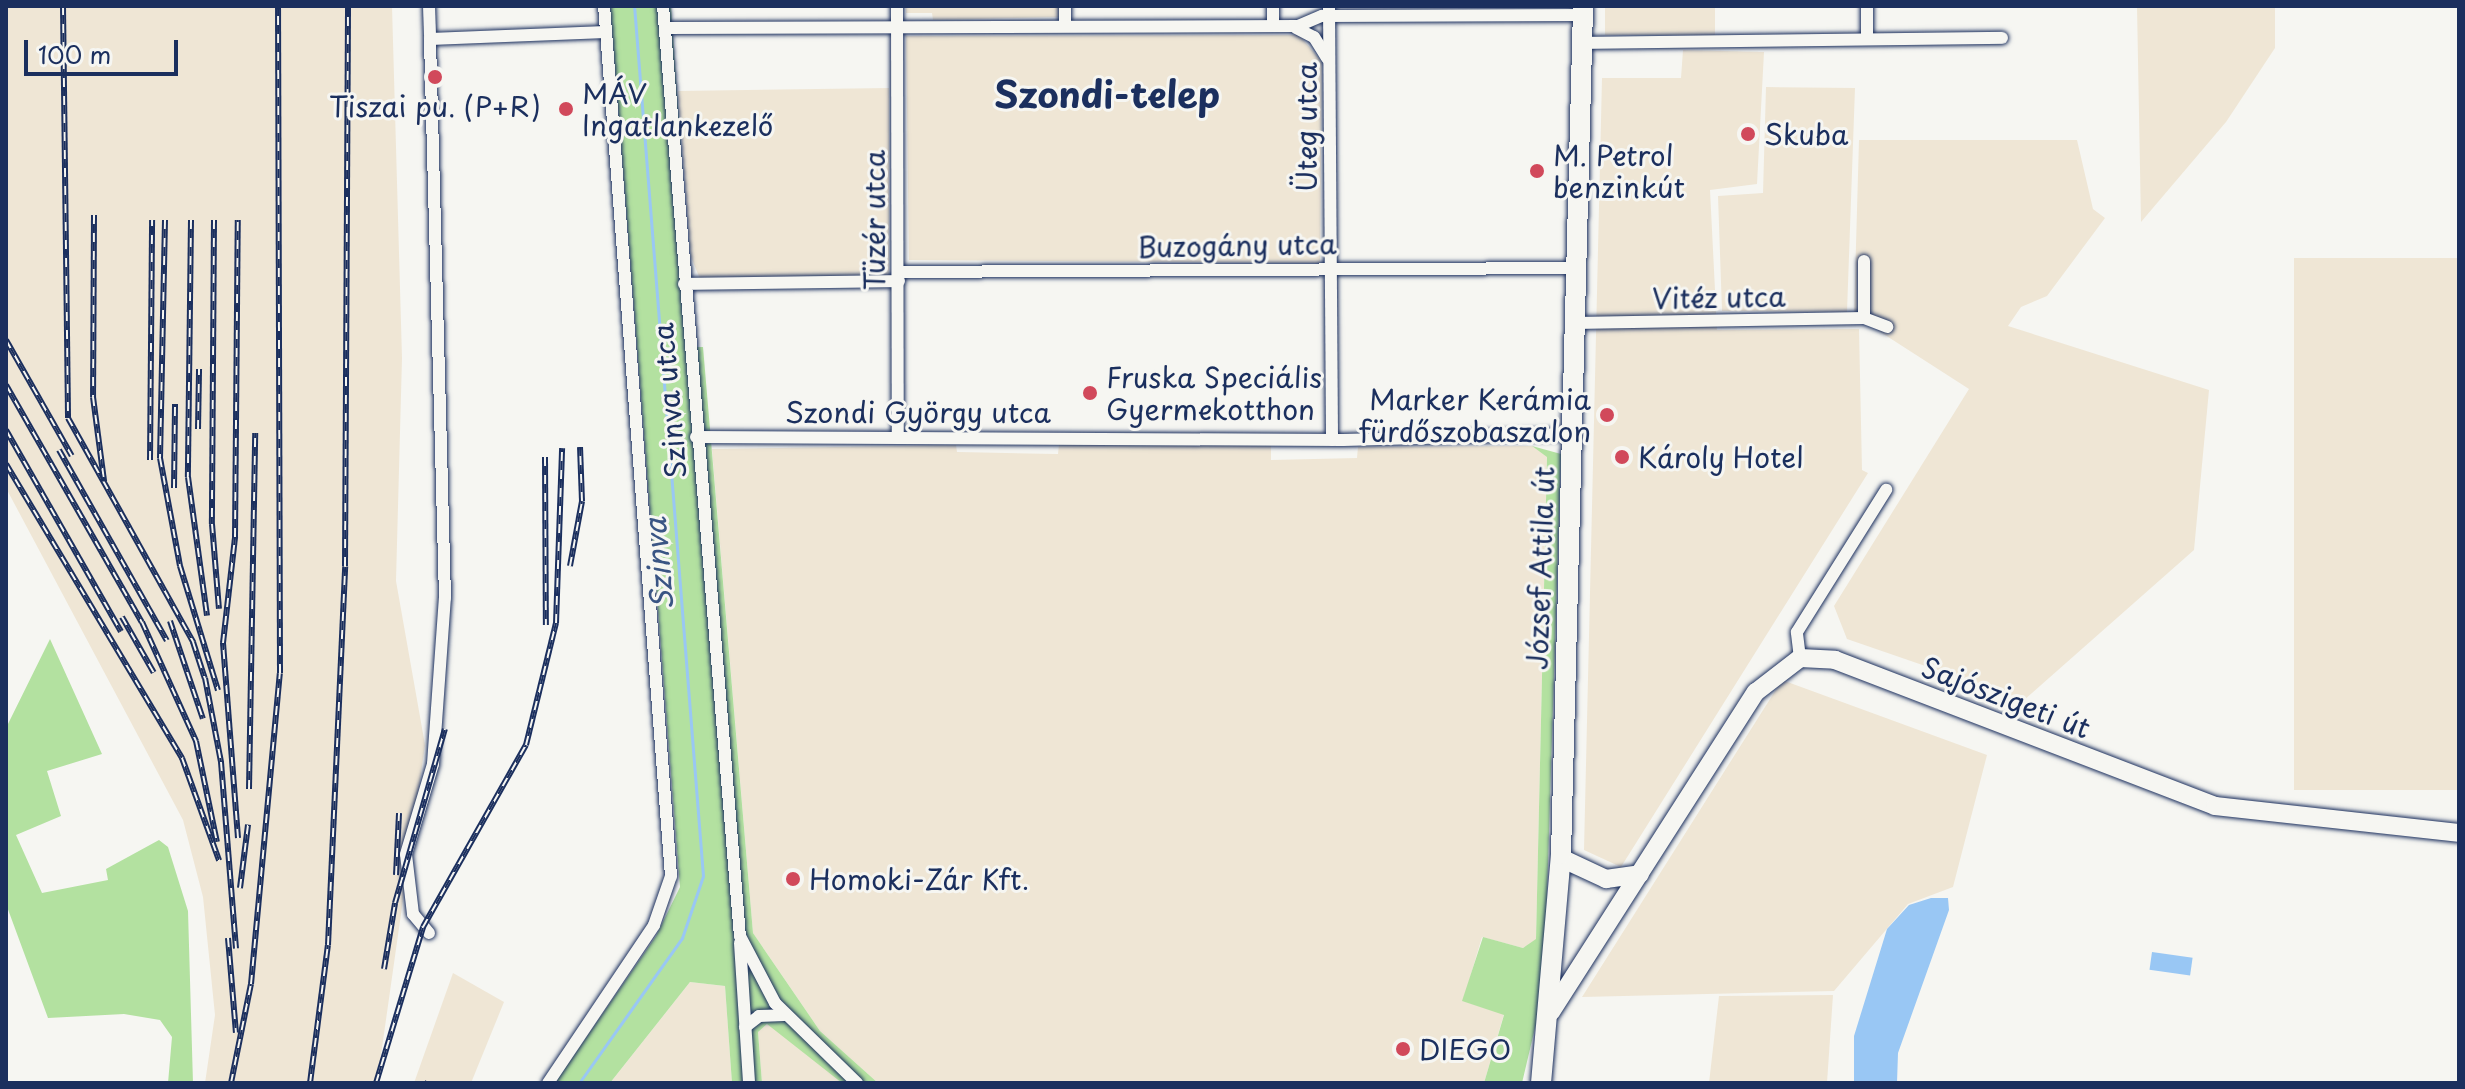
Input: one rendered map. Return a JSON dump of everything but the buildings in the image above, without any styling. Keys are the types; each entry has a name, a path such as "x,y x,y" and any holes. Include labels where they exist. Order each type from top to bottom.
{"main road":[{"name":"József Attila út","path":"1543,1079 1551,1012 1561,858 1583,10"},
{"path":"1551,1012 1609,914 1640,874 1756,692 1800,658"},
{"name":"Sajószigeti út","path":"1800,658 1835,660 2215,806 2459,833"},
{"path":"1561,858 1606,879 1640,874"},
{"path":"1606,879 1609,914"}],"street":[{"path":"429,6 445,598 433,764 406,854 413,914 429,933"},
{"name":"Szinva utca","path":"548,1083 654,925 672,864 604,6"},
{"name":"Szinva utca","path":"663,6 696,437 740,936 784,1015 857,1083"},
{"name":"Tüzér utca","path":"897,6 898,434"},
{"path":"1065,6 1065,25"},
{"path":"1273,6 1279,26"},
{"path":"1867,6 1867,39"},
{"path":"665,28 1279,26 1329,11 1583,10"},
{"name":"Üteg utca","path":"1329,11 1332,440"},
{"path":"1279,26 1317,40 1329,69"},
{"path":"430,39 606,32"},
{"path":"1582,43 2002,38"},
{"path":"1864,261 1864,318"},
{"name":"Buzogány utca","path":"684,284 898,276 1331,268 1577,268"},
{"name":"Vitéz utca","path":"1575,323 1864,318 1887,327"},
{"name":"Szondi György utca","path":"696,437 898,434 1332,440 1572,434"},
{"path":"1800,658 1797,632 1886,490"},
{"path":"740,936 749,1083"},
{"path":"745,1027 759,1016 784,1015"}],"shaded area":[{"path":"6,6 392,6 402,358 396,581 425,745 377,1083 205,1083 215,1015 203,897 183,820 6,488"},
{"path":"906,6 1060,6 1060,17 933,20 932,13 906,13"},
{"path":"1605,6 1715,6 1715,35 1605,35"},
{"path":"2137,6 2275,6 2275,48 2226,122 2141,222"},
{"path":"1299,35 1322,62 1320,263 909,260 906,36"},
{"path":"1683,50 1764,52 1757,184 1710,190 1717,330 1859,329 1862,470 1868,473 1621,867 1584,850 1602,78 1681,78"},
{"path":"1766,87 1855,88 1847,312 1722,311 1718,196 1763,193"},
{"path":"889,88 889,275 700,279 691,257 678,91"},
{"path":"1859,140 2077,140 2093,209 2105,218 2047,296 2021,307 2008,326 2209,390 2194,550 2024,700 1847,639 1834,606 1969,389 1854,315"},
{"path":"2294,258 2459,258 2459,790 2294,790"},
{"path":"1271,443 1271,460 1357,458 1358,447 1532,446 1547,456 1536,940 1523,948 1482,937 1463,1001 1504,1014 1484,1083 878,1083 820,1031 753,933 712,449 956,445 957,452 1058,454 1059,444"},
{"path":"1782,680 1987,755 1953,887 1908,904 1834,991 1582,997"},
{"path":"453,973 504,1002 471,1083 414,1083"},
{"path":"690,982 725,986 732,1083 610,1083"},
{"path":"1833,995 1827,1083 1709,1083 1719,996"},
{"path":"767,1024 777,1027 842,1083 762,1083 758,1032"}],"green space":[{"path":"610,6 671,6 695,347 703,347 753,933 820,1031 878,1083 842,1083 767,1024 758,1032 762,1083 732,1083 725,986 690,982 610,1083 555,1083 656,936 680,887"},
{"path":"1532,446 1561,454 1544,990 1522,1083 1484,1083 1504,1015 1462,1001 1483,937 1523,948 1536,939 1547,457"},
{"path":"50,639 102,754 47,771 61,816 16,835 42,893 108,880 106,869 159,840 168,847 188,911 193,1083 168,1083 172,1037 160,1020 124,1014 48,1018 6,904 6,728"}],"water":[{"path":"1931,898 1948,898 1949,910 1898,1053 1897,1083 1854,1083 1854,1036 1887,929 1909,905"},
{"path":"2152,952 2193,958 2190,976 2149,970"}],"waterway":[{"name":"Szinva","path":"579,1083 682,938 703,876 634,6"}],"railway":[{"path":"63,6 68,418 193,642 205,678 221,762 236,948"},
{"path":"231,1083 251,984 280,673 278,6"},
{"path":"310,1083 328,945 345,566 348,6"},
{"path":"94,215 93,397 104,481"},
{"path":"150,460 152,220"},
{"path":"165,220 160,458 180,566 218,690"},
{"path":"191,220 188,477 207,616"},
{"path":"214,220 212,524 219,609"},
{"path":"238,220 235,537 223,643 238,838"},
{"path":"6,340 72,456"},
{"path":"198,429 199,369"},
{"path":"6,385 142,622 196,741 217,842"},
{"path":"174,488 175,404"},
{"path":"6,430 121,632"},
{"path":"249,789 255,433"},
{"path":"570,566 582,501 580,447"},
{"path":"376,1083 423,927 526,745 556,623 562,448"},
{"path":"59,450 167,641"},
{"path":"545,457 546,625"},
{"path":"6,464 182,758 219,860"},
{"path":"122,617 154,673"},
{"path":"170,621 203,719"},
{"path":"384,969 395,903 445,729"},
{"path":"396,875 399,813"},
{"path":"240,888 248,825"},
{"path":"228,938 236,1033"}],"place":[{"name":"Tiszai pu. (P+R)","path":"435,77"},
{"name":"MÁV Ingatlankezelő","path":"566,109"},
{"name":"Skuba","path":"1748,134"},
{"name":"M. Petrol benzinkút","path":"1537,171"},
{"name":"Fruska Speciális Gyermekotthon","path":"1090,393"},
{"name":"Marker Kerámia fürdőszobaszalon","path":"1607,415"},
{"name":"Károly Hotel","path":"1622,457"},
{"name":"Homoki-Zár Kft.","path":"793,879"},
{"name":"DIEGO","path":"1403,1049"}],"district":[{"name":"Szondi-telep","path":"1107,94"}]}
